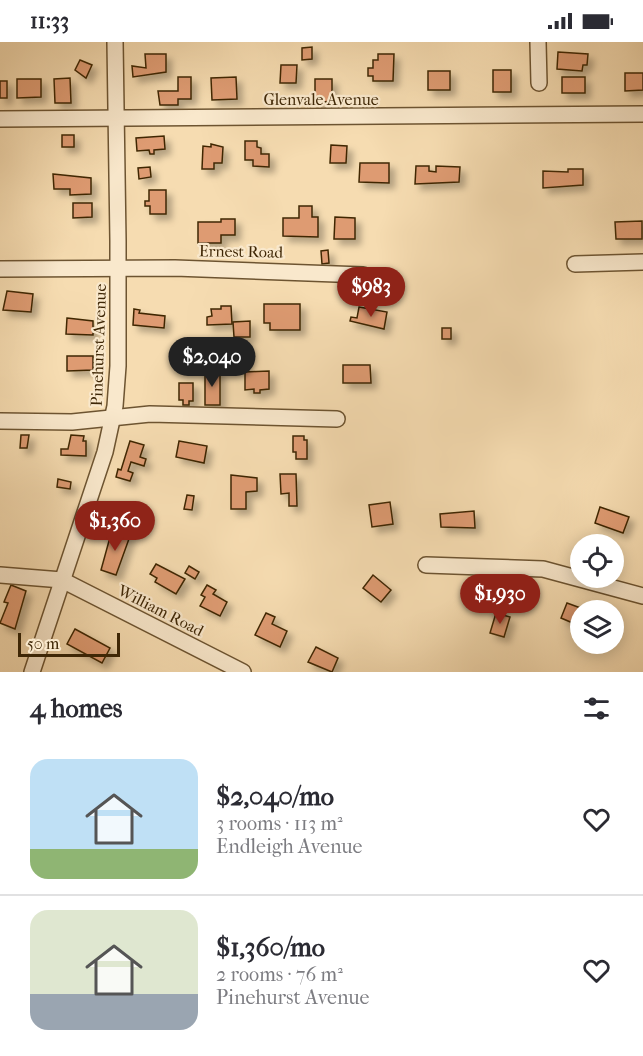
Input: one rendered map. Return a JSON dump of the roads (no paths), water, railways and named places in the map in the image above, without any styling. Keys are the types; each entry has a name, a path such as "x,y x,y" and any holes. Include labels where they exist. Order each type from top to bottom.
{"street":[{"name":"Pinehurst Avenue","path":"32,672 105,453 113,418 117,385 118,268 115,42"},
{"path":"538,42 539,83"},
{"name":"Glenvale Avenue","path":"0,119 643,114"},
{"path":"575,264 643,262"},
{"name":"Ernest Road","path":"0,269 269,270 363,274"},
{"path":"0,421 72,422 150,414 337,419"},
{"path":"426,565 543,569 643,596"},
{"path":"0,575 62,580"},
{"name":"William Road","path":"62,580 243,672"}]}
